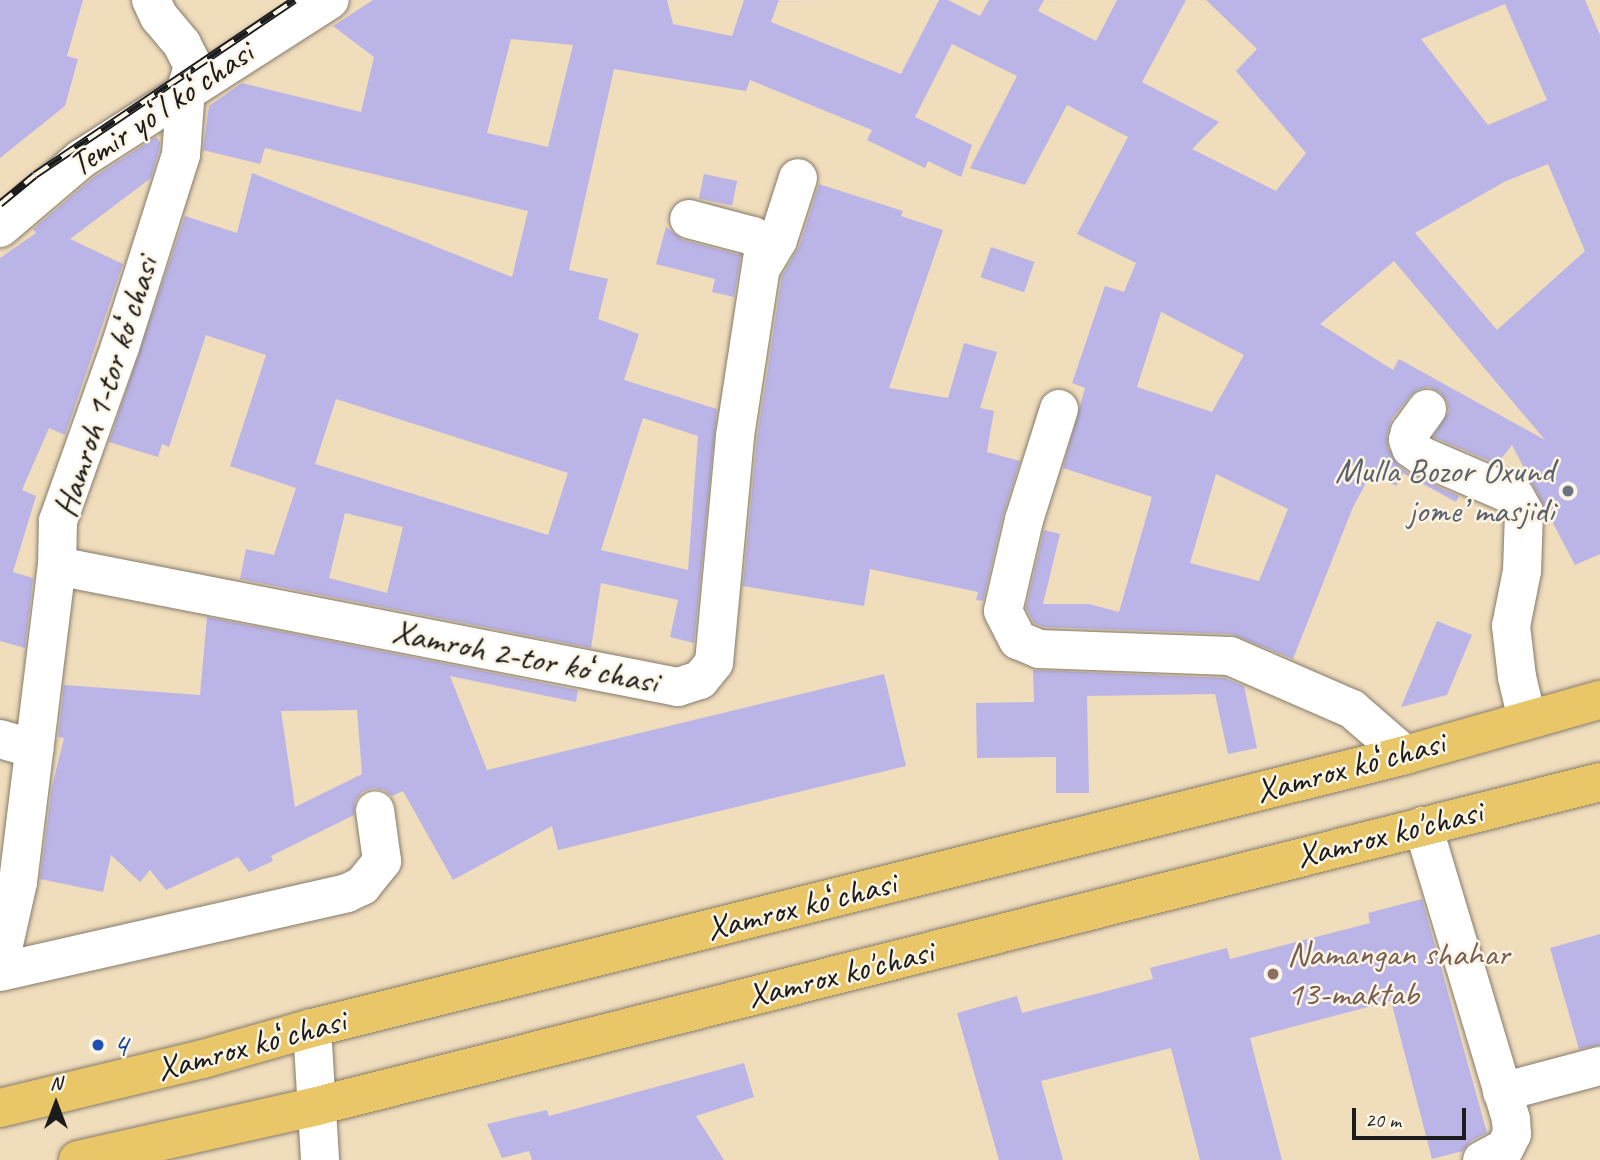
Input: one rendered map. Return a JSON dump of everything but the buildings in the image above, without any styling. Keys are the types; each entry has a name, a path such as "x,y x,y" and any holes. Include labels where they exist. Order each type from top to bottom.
{"main road":[{"name":"Xamrox koʻchasi","path":"0,1108 1405,755 1600,700"},
{"name":"Xamrox ko'chasi","path":"78,1160 317,1106 1600,782"}],"street":[{"path":"151,0 159,17 182,44 189,78"},
{"name":"Temir yoʻl koʻchasi","path":"0,228 81,159 189,78 330,0"},
{"name":"Hamroh 1-tor koʻchasi","path":"0,962 18,744 57,566 58,521 120,347 181,155 189,78"},
{"path":"763,265 778,240 798,178"},
{"path":"689,219 753,236 764,247 763,265"},
{"name":"Xamroh 2-tor koʻchasi","path":"57,566 678,687 700,680 714,663 735,436 763,265"},
{"path":"1059,409 1024,520 1003,611 1018,640 1039,649 1230,656 1352,709 1405,755"},
{"path":"1427,409 1410,432 1408,440 1411,448 1422,456 1516,496 1524,512 1522,571 1511,626 1517,677 1527,719"},
{"path":"0,972 346,893 362,886 382,861 375,810"},
{"path":"1423,826 1512,1134 1505,1148 1482,1160"},
{"path":"312,1028 320,1160"},
{"path":"1502,1092 1600,1066"}],"railway":[{"path":"0,204 35,175 294,0"}],"place":[{"name":"Mulla Bozor Oxund jome’ masjidi","path":"1568,491"},
{"name":"Namangan shahar 13-maktab","path":"1273,974"},
{"name":"4","path":"98,1045"}]}
